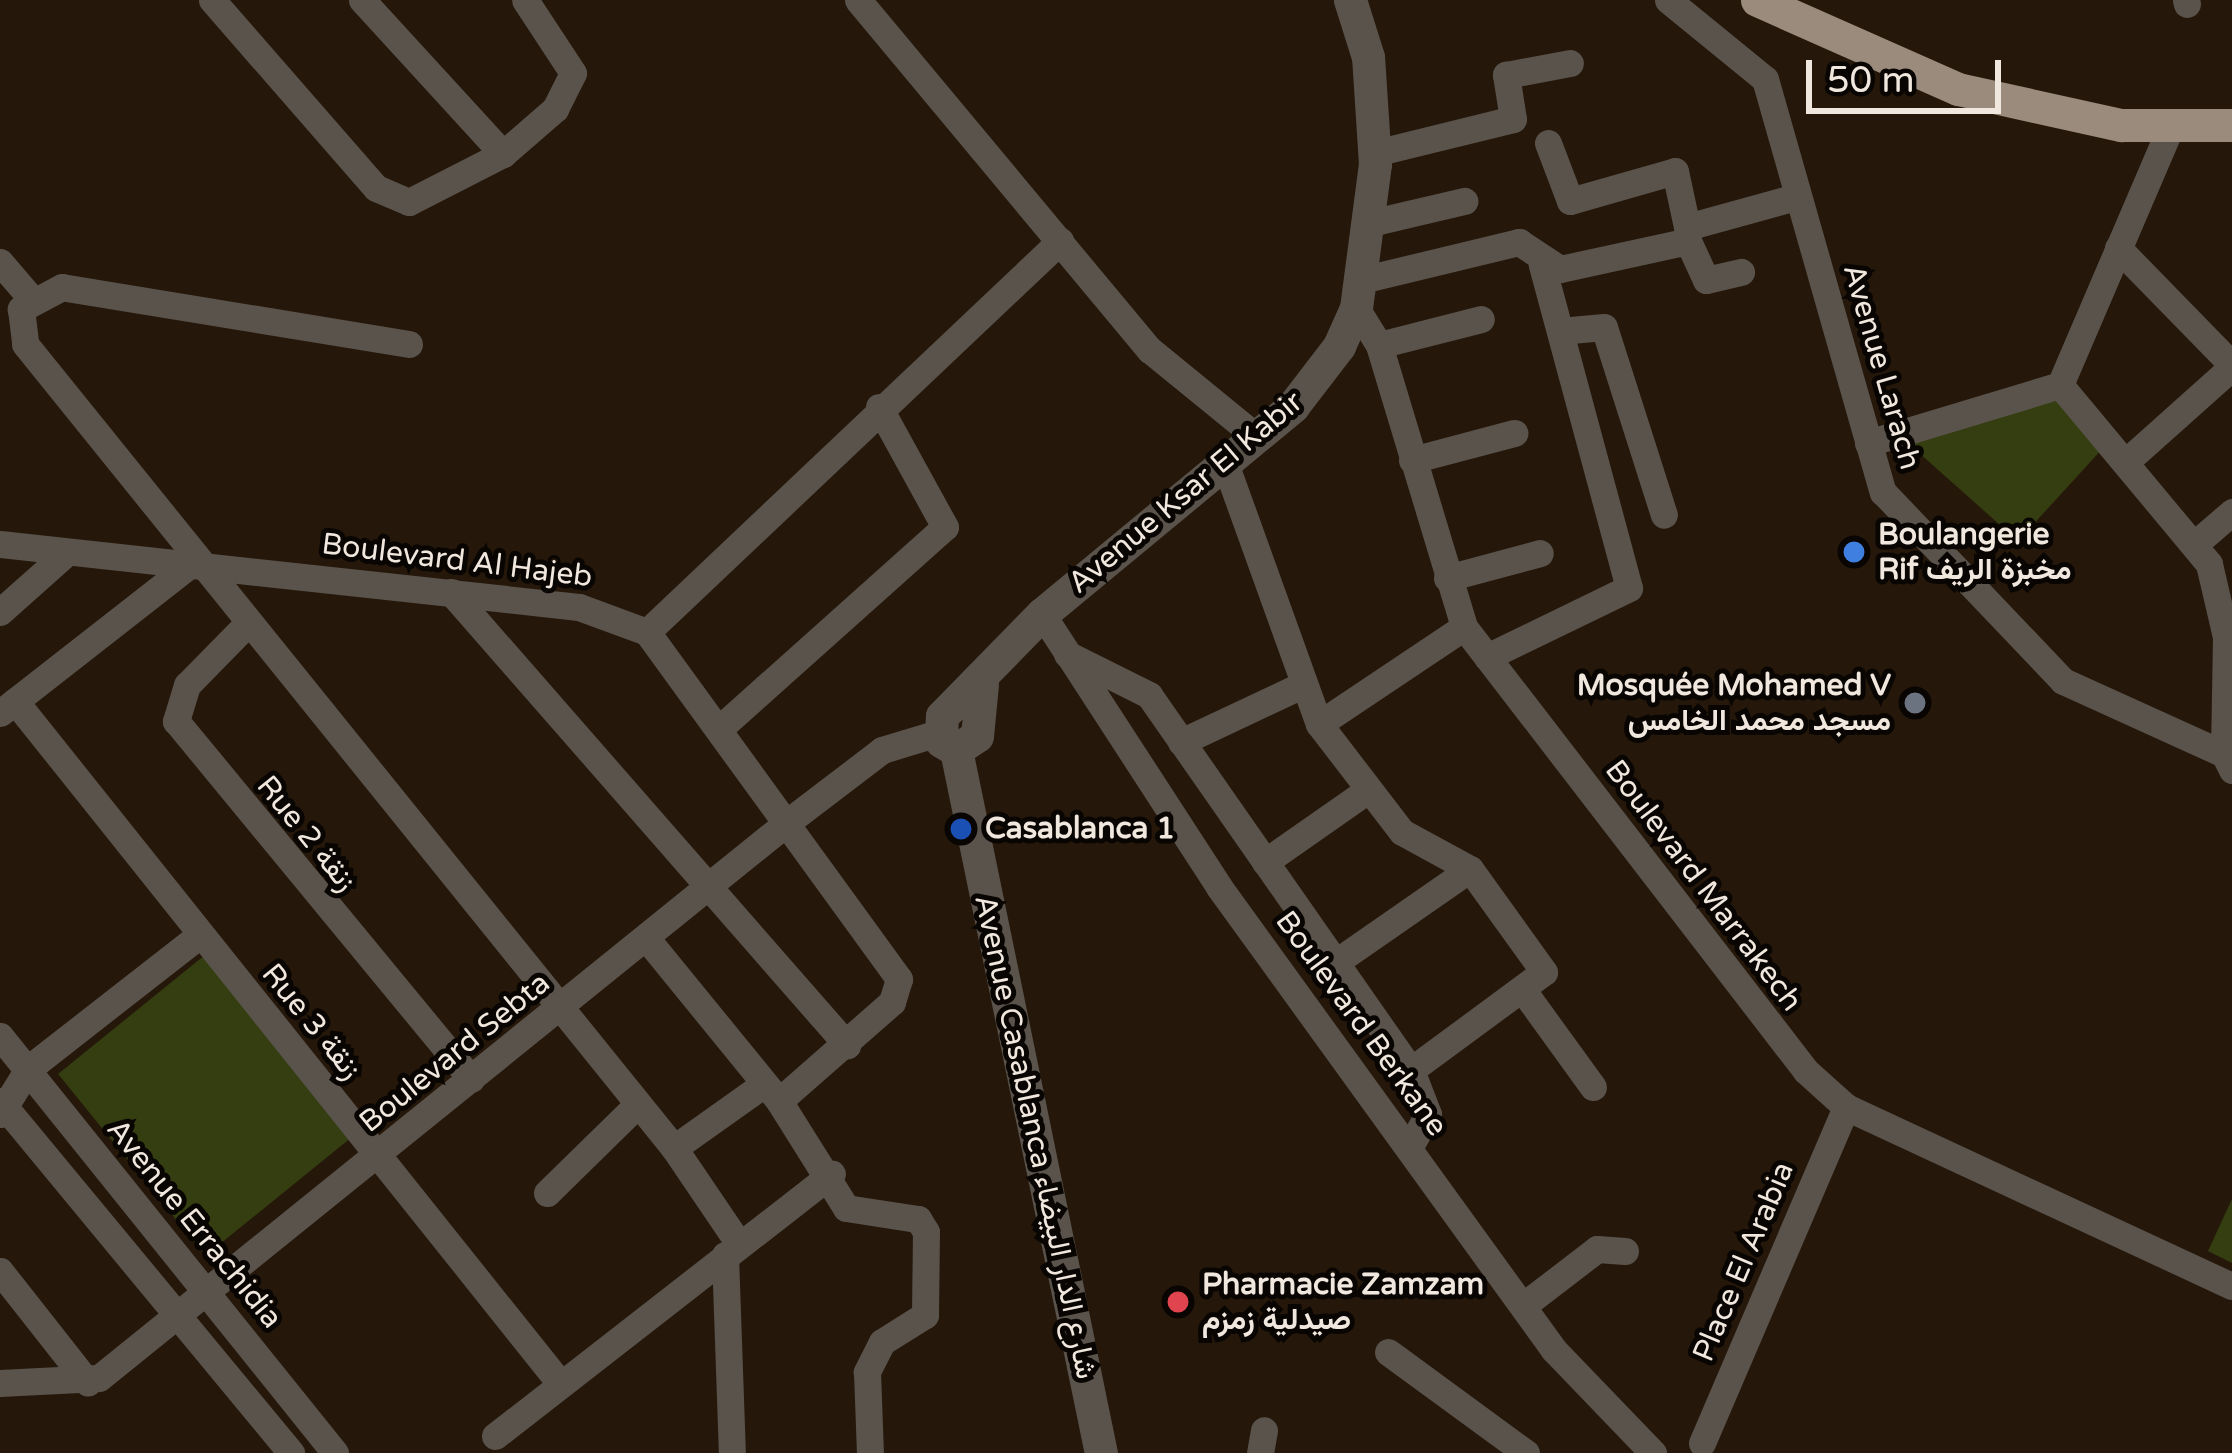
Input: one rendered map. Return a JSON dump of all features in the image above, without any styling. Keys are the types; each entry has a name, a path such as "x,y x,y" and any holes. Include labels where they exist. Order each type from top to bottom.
{"main road":[{"path":"1757,0 1958,89 2170,128 2232,125"}],"street":[{"path":"212,0 392,201 503,154 555,109 573,73 525,0"},
{"path":"362,0 503,154"},
{"name":"Avenue Ksar El Kabir","path":"957,728 982,684 1042,614 1226,466 1318,379 1358,294 1370,223 1375,153 1369,57 1349,0"},
{"name":"Avenue Larach","path":"1670,1 1765,80 1883,492 2063,681 2228,762"},
{"path":"867,4 1150,350 1258,437"},
{"path":"1375,153 1513,119 1507,75 1570,63"},
{"path":"2060,385 2170,128"},
{"path":"1548,143 1570,201 1675,171 1689,235 1706,280 1741,272"},
{"path":"1542,265 1689,235 1796,197"},
{"path":"1370,223 1464,201"},
{"path":"674,1148 847,1045 877,1015 898,979 647,632 879,407 1060,241"},
{"path":"1358,294 1519,242 1542,265 1629,588 1487,657"},
{"path":"2118,248 2232,366 2129,459"},
{"path":"0,262 30,297 25,344 193,562 674,1148 732,1249 732,1453"},
{"path":"30,297 62,287 409,344"},
{"name":"Boulevard Marrakech","path":"1358,294 1379,345 1464,627 1775,1035 1846,1106 2232,1286"},
{"path":"1379,345 1481,319"},
{"path":"1560,331 1604,327 1664,515"},
{"path":"1868,443 2060,385"},
{"path":"2060,385 2129,459 2196,543 2219,593 2230,702 2228,762"},
{"path":"719,729 945,526 879,407"},
{"path":"1412,460 1514,434"},
{"path":"1226,466 1300,686 1319,724 1402,832 1470,868 1544,972 1411,1070"},
{"path":"2196,543 2232,512"},
{"name":"Boulevard Al Hajeb","path":"0,544 64,555 193,562 579,607 647,632"},
{"path":"1447,578 1540,553"},
{"path":"0,612 64,555"},
{"path":"7,707 193,562"},
{"path":"451,592 847,1045"},
{"name":"Boulevard Berkane","path":"1042,614 1410,1148 1524,1305 1596,1403 1653,1453"},
{"name":"Rue 2 زنقة","path":"246,625 187,685 176,721 471,1079"},
{"path":"1319,724 1464,627"},
{"path":"1067,654 1132,680 1181,742 1411,1070 1428,1114 1410,1148"},
{"path":"1181,742 1300,686"},
{"name":"Rue 3 زنقة","path":"7,707 559,1382"},
{"name":"Boulevard Sebta","path":"88,1383 181,1319 707,886 882,750 957,728"},
{"name":"Avenue Casablanca شارع الدار البيضاء","path":"957,728 1101,1453"},
{"path":"1265,862 1368,790"},
{"path":"1336,962 1470,868"},
{"path":"198,935 28,1069 2,1108 291,1453"},
{"path":"647,938 771,1092 832,1174 852,1213 910,1217 926,1232 925,1315 882,1342 867,1372 871,1453"},
{"path":"1522,989 1593,1087"},
{"name":"Avenue Errachidia","path":"0,1036 335,1453"},
{"path":"547,1193 638,1104"},
{"name":"Place El Arabia","path":"1702,1443 1846,1106"},
{"path":"495,1436 832,1174"},
{"path":"1524,1305 1597,1250 1625,1251"},
{"path":"0,1270 88,1383"},
{"path":"1388,1352 1526,1453"},
{"path":"0,1383 88,1383"}],"green space":[{"path":"2059,397 2104,447 2018,541 1909,444"},
{"path":"205,955 352,1137 205,1256 58,1074"},
{"path":"2232,1199 2232,1263 2208,1251"}],"place":[{"name":"Boulangerie Rif مخبزة الريف","path":"1854,552"},
{"name":"Mosquée Mohamed V مسجد محمد الخامس","path":"1915,703"},
{"name":"Casablanca 1","path":"961,829"},
{"name":"Pharmacie Zamzam صيدلية زمزم","path":"1178,1302"}]}
